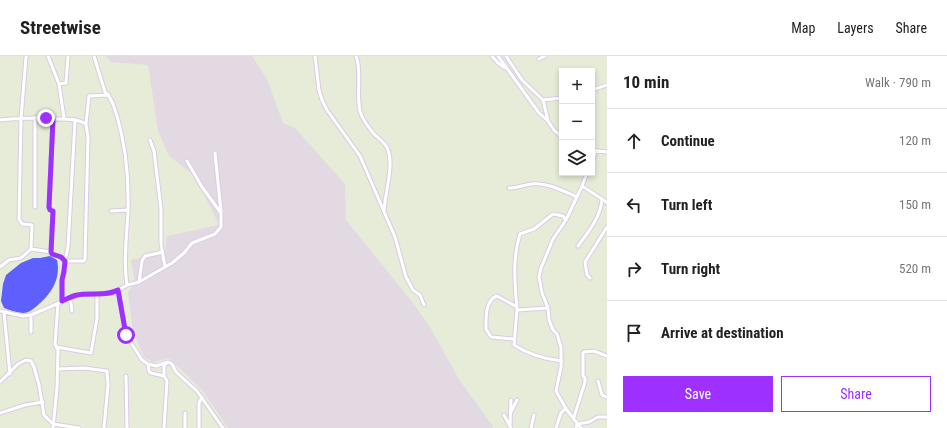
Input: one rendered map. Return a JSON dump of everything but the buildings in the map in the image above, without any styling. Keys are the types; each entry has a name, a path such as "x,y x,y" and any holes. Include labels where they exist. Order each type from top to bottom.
{"street":[{"path":"0,266 9,260 21,258 31,249 32,225 22,224 19,219 21,119 26,56"},
{"path":"48,56 59,84 64,118"},
{"path":"59,84 66,83 68,56"},
{"path":"94,56 105,92 109,95 121,130 125,151 128,210 126,263 127,285"},
{"path":"315,56 319,90 322,100 327,110 360,156 395,236 406,278 413,290 420,295 424,304"},
{"path":"356,56 359,73 358,84 360,111 374,133 386,145 389,151 390,163 384,212"},
{"path":"492,56 498,63 508,70"},
{"path":"498,56 539,113 559,134"},
{"path":"506,56 522,80 543,100 548,121"},
{"path":"539,59 545,56"},
{"path":"595,89 607,85"},
{"path":"31,249 51,252 52,254 61,257 65,261 84,261 88,137 86,124 88,96 109,95"},
{"path":"543,100 559,98"},
{"path":"35,118 35,207"},
{"path":"0,120 64,118 86,124"},
{"path":"51,252 53,211 50,210 49,207 53,119"},
{"path":"62,301 62,280 68,247 74,121"},
{"path":"150,140 154,150 161,209 162,252 165,267"},
{"path":"595,150 607,152"},
{"path":"216,153 222,221"},
{"path":"10,374 2,311 23,316 31,315 78,295 114,293 127,285 139,282 172,263 184,253 192,243 207,238 219,231 221,227 221,213 202,187 187,161"},
{"path":"581,428 556,392 562,367 561,347 557,334 553,330 549,320 548,308 542,293 539,277 541,268 553,239 566,220 585,176"},
{"path":"535,180 541,184 577,197"},
{"path":"509,188 521,187 530,184 541,184"},
{"path":"582,186 607,203"},
{"path":"578,246 592,227 601,210 602,200"},
{"path":"111,211 128,210"},
{"path":"562,361 544,359 524,351 514,345 517,308 515,262 517,243 520,234 534,229 553,214 562,216 566,220"},
{"path":"590,278 587,275 585,262 607,227"},
{"path":"139,282 142,261 146,256 162,252"},
{"path":"118,290 126,335 142,360 148,364 156,366 168,362"},
{"path":"56,347 91,353 97,318 97,295"},
{"path":"514,339 491,336 486,329 486,314 490,301 493,298 497,296 517,308 548,308"},
{"path":"68,299 71,304 72,312"},
{"path":"53,426 58,369 58,350 55,344 58,303"},
{"path":"31,315 31,332"},
{"path":"574,417 585,382 585,378 583,376 583,353 594,351 607,356"},
{"path":"0,382 10,374 18,364 26,360 31,361 43,402 44,416 53,426 79,428"},
{"path":"164,428 167,381 164,376 164,366 168,362"},
{"path":"168,362 172,364 176,372 197,391 223,428"},
{"path":"148,364 149,371 151,373 164,376"},
{"path":"58,369 84,368 107,371 108,385 104,428"},
{"path":"126,376 127,428"},
{"path":"598,381 602,395 607,397"},
{"path":"199,428 199,403 202,397"},
{"path":"510,427 511,400"},
{"path":"510,413 517,400"},
{"path":"0,413 25,405 43,402"},
{"path":"556,428 562,413 566,408"},
{"path":"185,413 185,428"},
{"path":"504,415 510,427"},
{"path":"531,428 534,415"},
{"path":"577,424 589,422 598,417 607,417"},
{"path":"576,428 577,424"}],"shaded area":[{"path":"106,56 252,56 267,79 283,123 295,128 345,184 346,220 413,303 430,327 460,381 493,428 228,428 202,390 169,358 153,362 144,357 133,331 128,293 135,281 131,260 165,253 167,236 219,225 195,176 169,156 158,131 148,65 111,62"},
{"path":"50,256 57,260 58,273 54,285 44,300 32,310 23,313 4,308 1,301 3,284 6,275 21,263 33,258"}],"route":[{"path":"46,118 53,119 49,207 50,210 53,211 51,252 52,254 61,257 65,261 61,287 62,301 78,295 114,293 118,290 126,335"}]}
